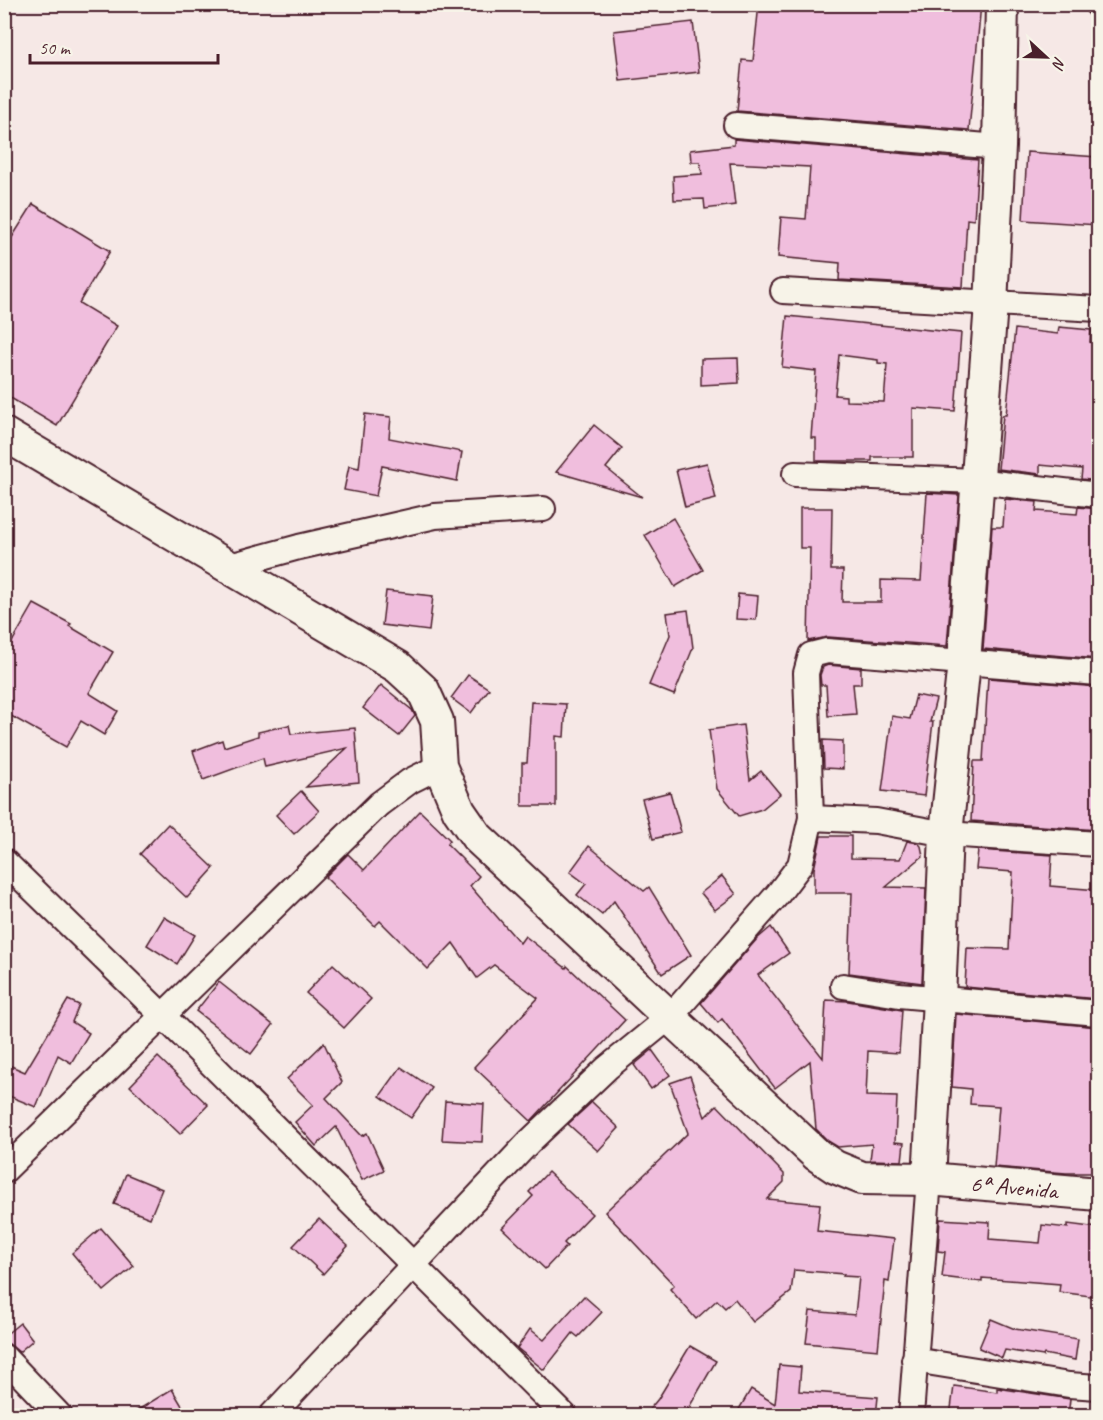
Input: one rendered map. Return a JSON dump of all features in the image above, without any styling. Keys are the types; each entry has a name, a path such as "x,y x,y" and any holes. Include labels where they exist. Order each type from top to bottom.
{"street":[{"path":"911,1416 929,1179 946,834 964,662 991,304 999,147 1002,4"},
{"path":"736,125 999,147"},
{"path":"783,291 1098,309"},
{"name":"6ª Avenida","path":"4,434 398,667 423,690 437,721 440,766 459,811 477,837 817,1155 835,1167 862,1178 929,1179 1098,1194"},
{"path":"795,474 978,481 1098,495"},
{"path":"226,567 299,547 435,516 543,509"},
{"path":"271,1416 538,1134 608,1068 671,1016 778,894 800,865 811,818 806,673 811,655 827,651 1098,673"},
{"path":"4,1171 379,804 410,781 440,766"},
{"path":"811,818 876,821 946,834 1098,844"},
{"path":"4,861 565,1416"},
{"path":"843,986 939,999 1098,1013"},
{"path":"4,1357 60,1416"},
{"path":"914,1360 1069,1384 1098,1386"}],"building":[{"path":"759,4 981,4 969,130 737,111 742,60 753,61"},
{"path":"693,22 699,72 620,81 614,31"},
{"path":"734,139 978,160 974,220 967,219 963,287 839,280 840,263 778,257 781,217 806,219 810,167 730,163 735,205 705,209 704,199 674,200 673,176 702,174 700,162 691,162 690,150 734,145"},
{"path":"1027,152 1098,157 1098,225 1023,220"},
{"path":"33,204 110,251 79,303 117,326 57,426 4,394 4,250"},
{"path":"787,316 961,333 955,411 913,408 913,457 872,457 872,461 816,461 816,438 811,438 816,371 782,367","holes":["839,355 878,360 878,363 887,364 884,402 846,401 846,396 835,395"]},
{"path":"1059,327 1091,330 1090,342 1098,343 1098,481 1081,479 1082,469 1040,465 1040,474 998,469 1015,329 1058,334"},
{"path":"738,358 739,383 701,385 701,359"},
{"path":"365,414 391,417 389,438 462,452 457,481 382,466 376,496 344,490 349,466 359,468"},
{"path":"594,425 622,448 606,468 642,497 556,472"},
{"path":"707,463 716,499 685,507 676,470"},
{"path":"927,493 959,495 947,646 828,637 808,641 810,548 800,548 800,508 832,508 831,570 843,570 842,602 881,602 881,580 921,581"},
{"path":"1005,499 1037,502 1036,511 1077,514 1078,507 1098,509 1098,659 983,649 992,527 1003,527"},
{"path":"673,518 703,570 675,587 645,535"},
{"path":"386,591 433,596 429,631 382,625"},
{"path":"738,594 758,596 756,620 736,619"},
{"path":"34,604 71,624 69,626 113,652 89,693 118,711 104,735 81,721 66,747 4,712 4,656"},
{"path":"688,610 693,648 674,695 649,685 670,635 667,613"},
{"path":"828,665 861,668 861,684 853,684 856,714 828,716 826,685 821,685 820,675 823,667"},
{"path":"468,675 489,689 471,713 451,698"},
{"path":"988,678 1098,687 1098,830 971,821 974,761 983,761"},
{"path":"381,685 412,710 415,716 399,736 363,708"},
{"path":"916,695 936,699 930,722 933,722 924,796 882,791 892,716 910,719"},
{"path":"531,702 566,704 564,737 556,736 556,806 522,806 522,763 527,763"},
{"path":"289,725 291,734 355,728 359,782 306,787 347,748 265,767 263,758 203,780 193,751 222,740 224,747 258,736 258,732"},
{"path":"743,725 750,780 761,771 780,794 762,809 739,816 717,789 709,730"},
{"path":"823,740 843,741 843,769 824,768"},
{"path":"301,791 319,811 294,834 276,815"},
{"path":"670,792 681,832 653,839 642,799"},
{"path":"420,811 450,840 447,844 479,876 470,886 520,943 525,936 566,968 567,966 625,1020 531,1121 474,1067 538,998 494,965 477,978 453,943 428,969 380,921 375,926 325,877 348,854 364,870"},
{"path":"168,824 214,868 187,898 140,854"},
{"path":"821,836 851,836 851,858 900,859 907,841 918,843 921,846 923,856 886,887 926,888 922,983 849,973 852,893 814,893 814,869"},
{"path":"589,846 644,891 649,887 691,955 662,974 614,901 602,915 577,895 586,884 570,872"},
{"path":"978,850 1052,855 1050,886 1098,890 1098,999 965,987 967,948 1009,949 1013,872 976,869"},
{"path":"722,876 736,894 715,910 701,893"},
{"path":"164,917 195,935 177,964 147,945"},
{"path":"771,927 789,953 758,975 823,1058 826,1000 848,1001 902,1010 899,1053 868,1051 866,1096 897,1097 895,1142 904,1143 902,1161 870,1160 872,1144 838,1147 828,1141 816,1129 810,1061 775,1088 722,1019 718,1023 701,1003 757,939"},
{"path":"333,964 371,999 344,1028 306,993"},
{"path":"219,982 273,1025 251,1054 196,1011"},
{"path":"68,1000 79,1005 72,1022 89,1033 71,1063 58,1055 36,1107 4,1094 4,1063 25,1072"},
{"path":"956,1014 1098,1027 1098,1173 1066,1173 994,1167 999,1106 970,1104 971,1089 952,1087"},
{"path":"324,1043 342,1082 326,1098 362,1136 367,1133 384,1170 362,1180 336,1127 316,1146 295,1122 313,1105 287,1079"},
{"path":"652,1050 670,1075 651,1089 634,1065"},
{"path":"158,1057 208,1105 180,1134 130,1086"},
{"path":"401,1067 432,1088 411,1118 380,1096"},
{"path":"690,1076 705,1117 717,1105 784,1174 784,1182 767,1199 820,1204 817,1231 894,1239 889,1282 885,1281 878,1350 806,1343 810,1311 855,1315 859,1277 794,1270 791,1292 753,1322 735,1299 725,1308 717,1300 696,1319 670,1289 674,1285 605,1212 688,1133 670,1083"},
{"path":"445,1101 484,1104 482,1142 442,1140"},
{"path":"592,1102 619,1128 598,1151 568,1124"},
{"path":"548,1172 592,1214 564,1243 567,1246 545,1269 502,1228 533,1196 529,1192"},
{"path":"126,1174 162,1189 150,1218 114,1204"},
{"path":"319,1219 348,1246 323,1274 293,1246"},
{"path":"940,1219 990,1222 989,1239 1040,1243 1042,1225 1068,1228 1068,1224 1098,1228 1098,1297 1059,1292 1060,1284 982,1278 982,1282 942,1277 945,1252 938,1251"},
{"path":"101,1228 134,1266 104,1291 72,1253"},
{"path":"584,1296 602,1312 578,1337 573,1333 544,1370 517,1348 530,1329 544,1340"},
{"path":"991,1319 1015,1329 1078,1339 1075,1360 1005,1350 1002,1358 979,1348"},
{"path":"20,1323 33,1340 19,1352 4,1343 4,1336"},
{"path":"690,1346 716,1361 684,1416 644,1416 658,1399"},
{"path":"779,1365 801,1367 799,1391 878,1397 876,1416 735,1416 751,1389 775,1404"},
{"path":"954,1386 997,1392 997,1388 1070,1399 1068,1416 950,1416"},
{"path":"172,1389 188,1416 128,1416"}]}
